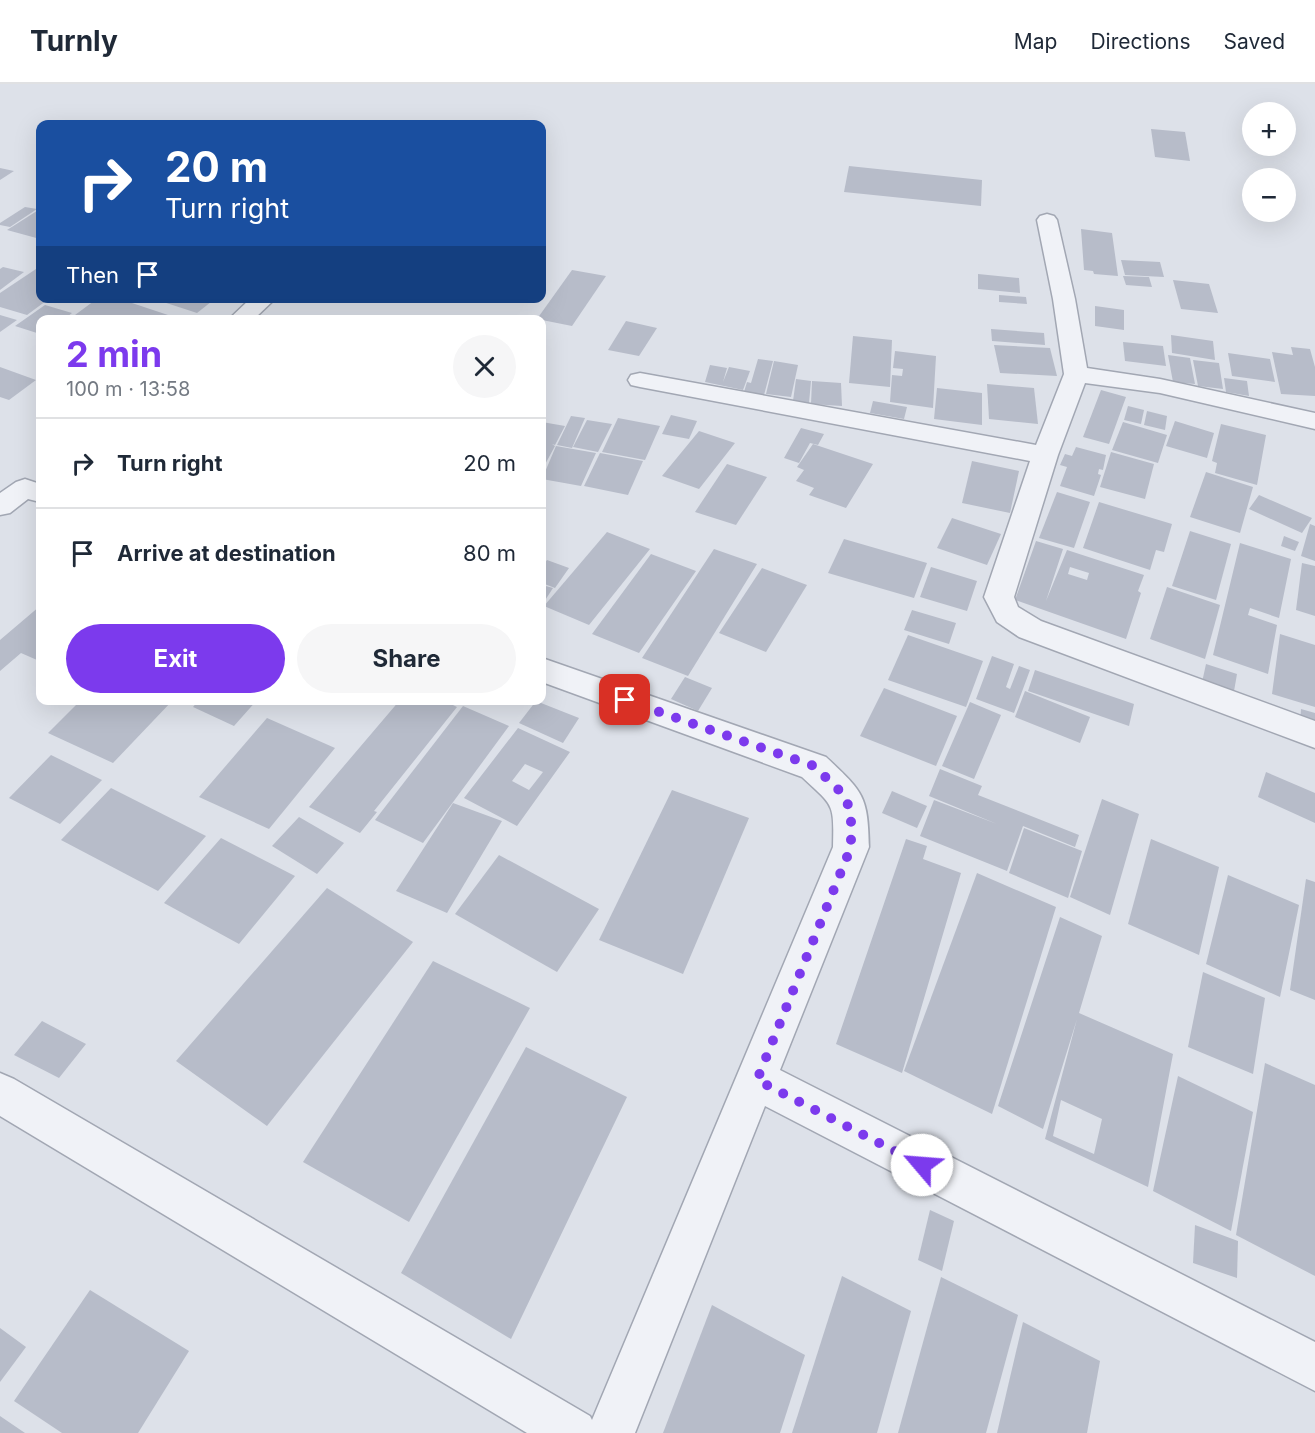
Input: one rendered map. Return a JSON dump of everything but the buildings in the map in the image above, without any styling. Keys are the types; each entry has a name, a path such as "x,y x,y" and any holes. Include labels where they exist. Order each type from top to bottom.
{"street":[{"path":"1047,220 1064,299 1076,374 1045,455 999,597 1007,614 1030,629 1315,735"},
{"path":"244,315 259,303"},
{"path":"1076,374 1160,386 1315,421"},
{"path":"640,380 1045,455"},
{"path":"0,506 35,485"},
{"path":"546,671 814,766 845,796 851,814 851,847 611,1433"},
{"path":"757,1080 1315,1367"},
{"path":"2,1098 573,1433"}],"route":[{"path":"625,700 814,766 845,796 851,814 851,847 757,1080 922,1165"}]}
